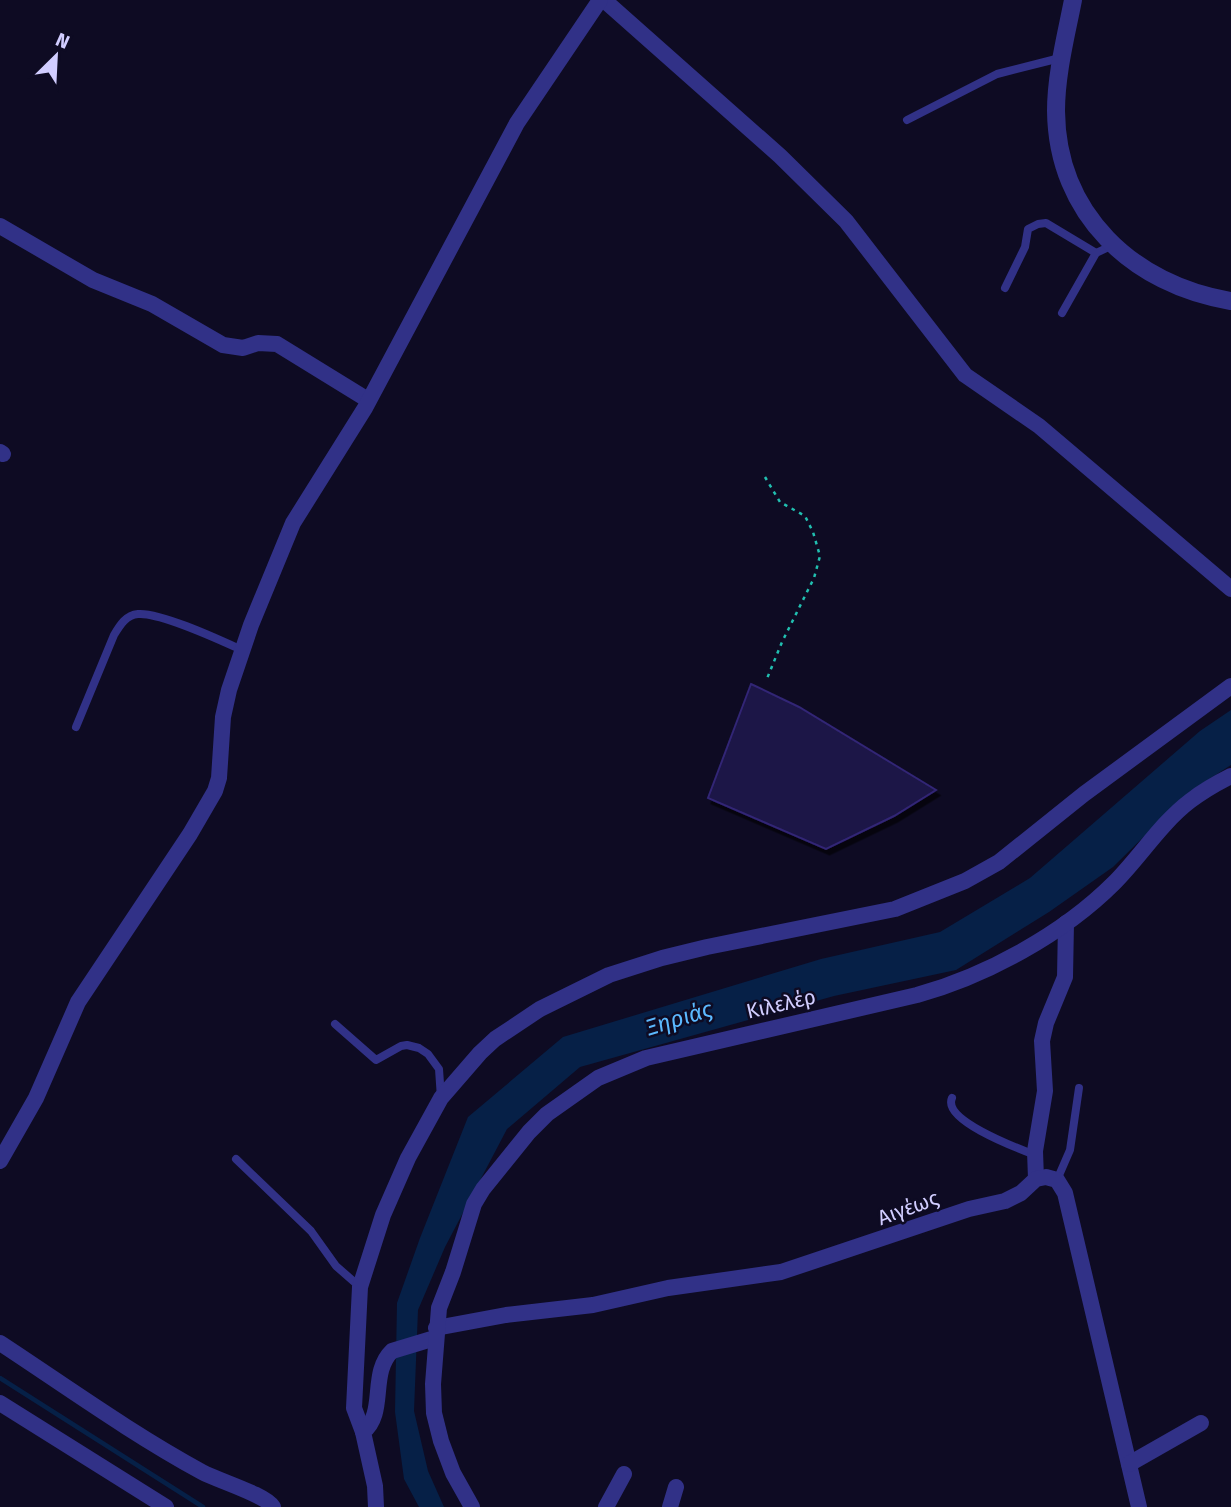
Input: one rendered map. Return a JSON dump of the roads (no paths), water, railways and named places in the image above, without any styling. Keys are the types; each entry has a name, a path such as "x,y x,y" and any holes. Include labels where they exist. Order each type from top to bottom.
{"street":[{"path":"0,1161 36,1098 78,1002 190,834 215,791 219,778 226,700 242,650 293,523 346,440 425,299 458,230 483,190 517,123 602,0 780,156 846,221 965,375 1039,426 1231,589"},
{"path":"1073,0 1056,112 1062,160 1077,198 1094,224 1104,249 1162,279 1199,294 1231,301"},
{"path":"0,226 93,280 152,304 223,345 243,348 258,343 276,344 368,400"},
{"path":"376,1507 375,1486 363,1432 354,1408 356,1285 408,1158 441,1098 480,1053 509,1028 568,994 609,975 707,947 895,909 975,876 999,862 1084,794 1231,686"},
{"name":"Κιλελέρ","path":"472,1507 453,1473 434,1413 435,1333 439,1308 474,1204 537,1122 583,1087 628,1064 662,1053 942,988 984,970 1066,923 1113,884 1181,808 1231,776"},
{"path":"1066,923 1065,977 1046,1023 1042,1041 1045,1091 1035,1155 1036,1179 1046,1177 1057,1181 1065,1193 1139,1507"},
{"name":"Αιγέως","path":"363,1432 374,1418 380,1374 388,1355 435,1333 531,1311 593,1306 668,1288 792,1269 961,1211 1005,1201 1021,1193 1036,1179"},
{"path":"0,1343 187,1464 223,1483 263,1497 273,1507"},
{"path":"0,1403 166,1507"},
{"path":"1129,1464 1201,1423"},
{"path":"606,1507 624,1474"},
{"path":"670,1507 676,1487"}],"lane":[{"path":"907,120 997,74 1063,57"},
{"path":"1005,288 1025,247 1028,229 1038,224 1046,223 1104,249 1062,313"},
{"path":"76,727 114,635 122,622 129,617 137,614 153,616 242,650"},
{"path":"335,1024 376,1060 407,1045 428,1054 439,1069 441,1098"},
{"path":"1057,1181 1070,1150 1079,1088"},
{"path":"952,1097 950,1103 955,1114 972,1127 1035,1155"},
{"path":"236,1159 311,1231 328,1255 356,1285"}],"water":[{"name":"Ξηριάς","path":"1231,710 1231,765 1189,792 1113,867 1049,912 956,970 834,996 580,1067 507,1129 445,1247 418,1310 414,1411 428,1471 444,1507 419,1507 404,1479 395,1412 397,1303 468,1117 563,1037 821,959 940,932 1030,878 1200,731"}],"waterway":[{"path":"0,1378 203,1507"}]}
